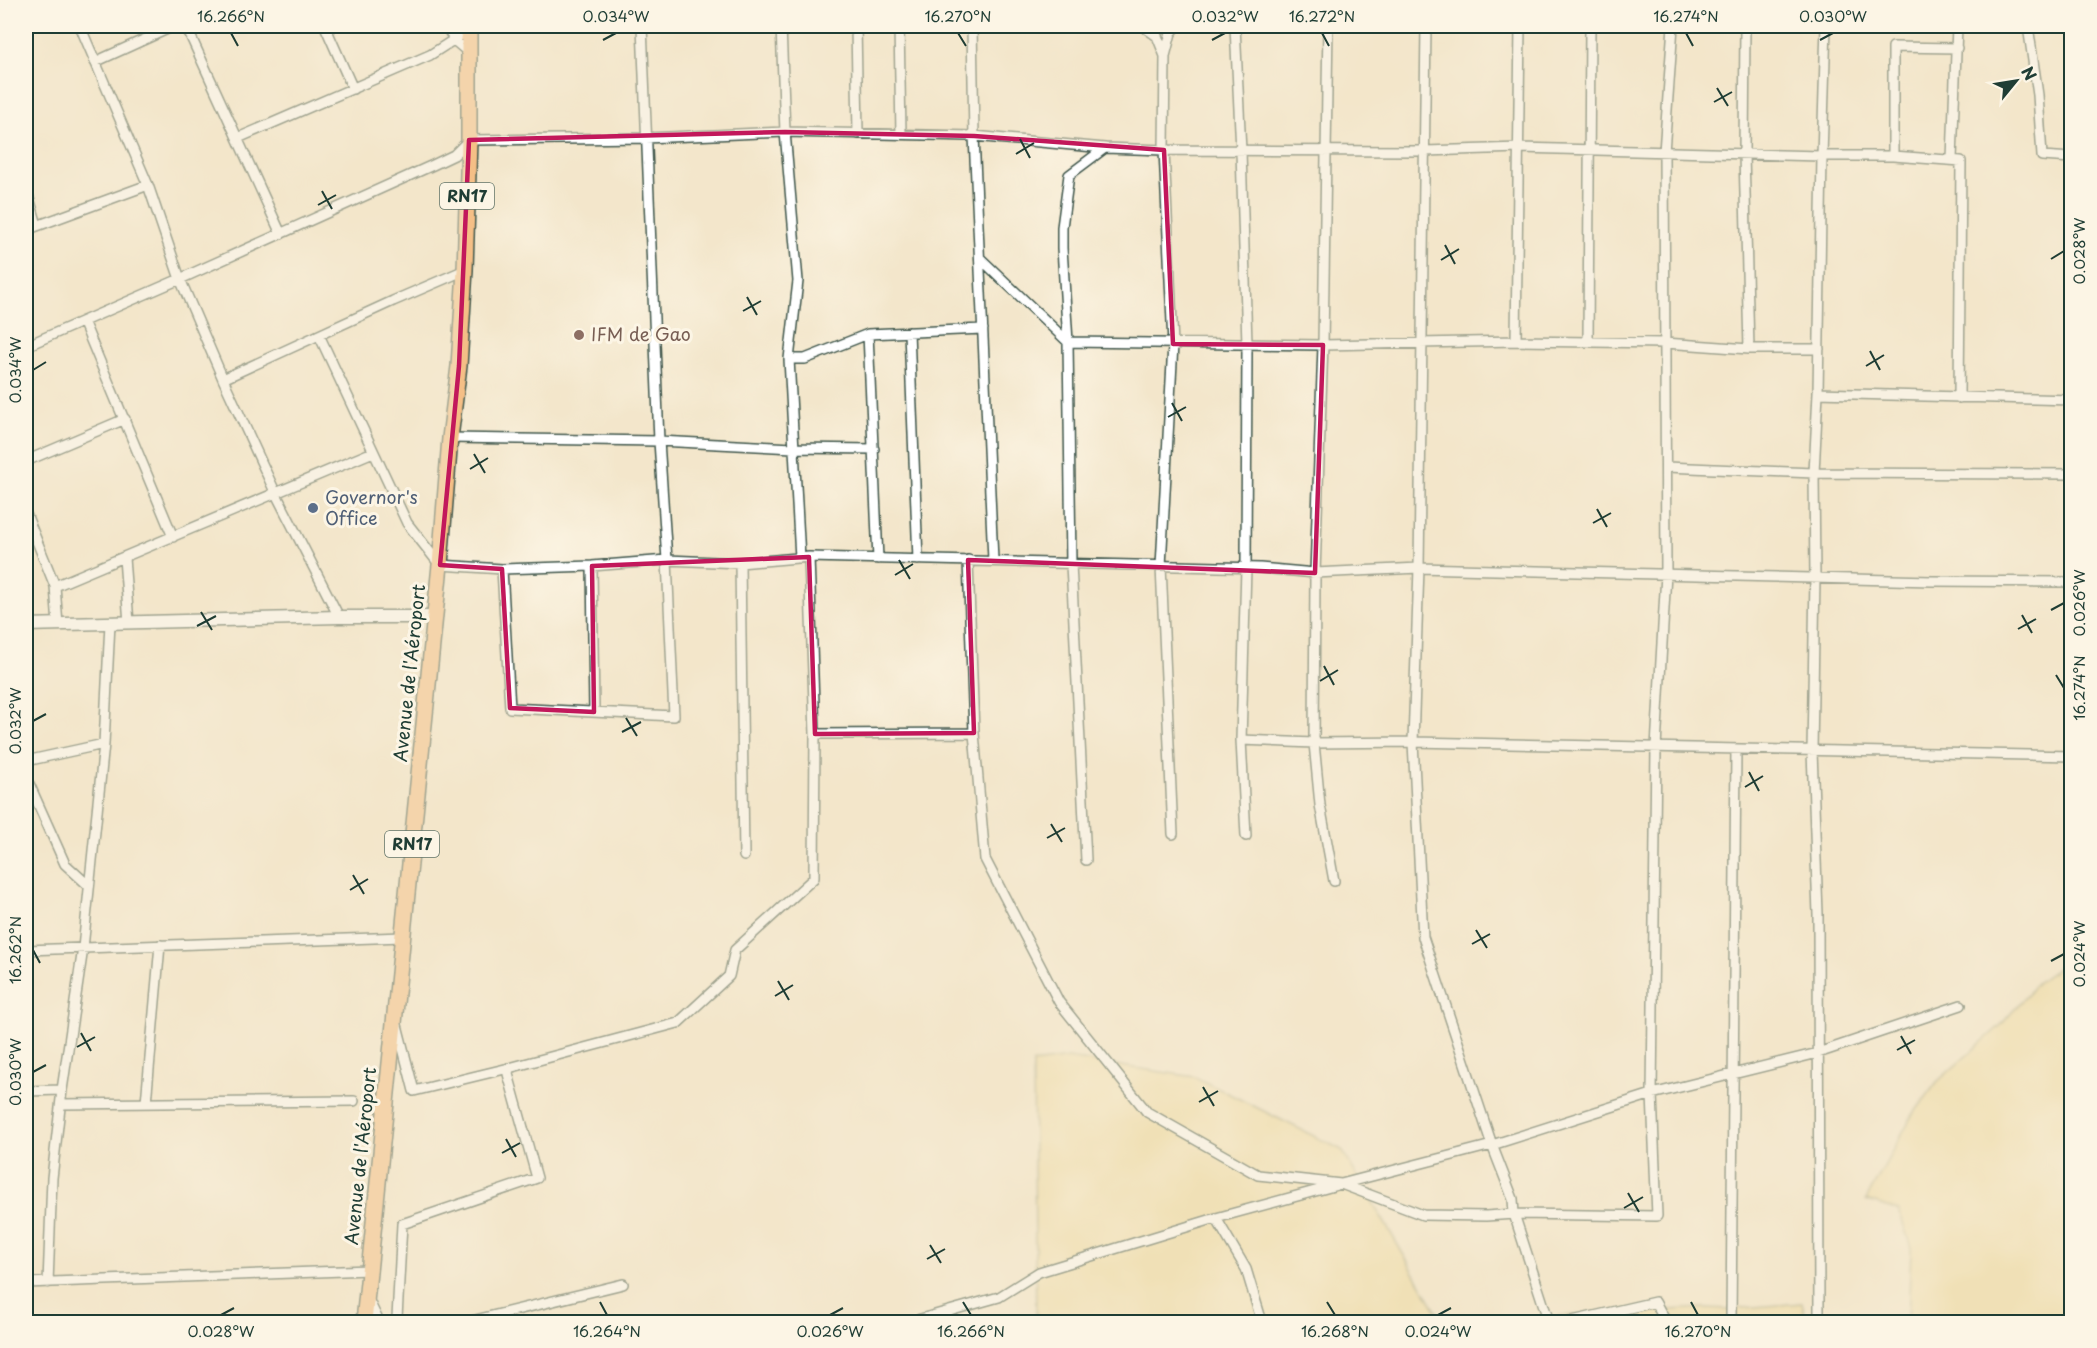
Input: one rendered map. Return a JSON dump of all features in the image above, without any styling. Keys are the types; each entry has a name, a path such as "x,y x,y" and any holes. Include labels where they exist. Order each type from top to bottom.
{"main road":[{"name":"Avenue de l'Aéroport","path":"364,1323 435,617 450,438 459,366 469,140 469,28"}],"street":[{"path":"80,26 148,185 180,279 223,379 276,494 339,617"},
{"path":"95,62 174,26"},
{"path":"186,26 281,234"},
{"path":"324,26 353,89"},
{"path":"446,26 455,41 468,52"},
{"path":"502,569 510,708 674,716 659,441 642,26"},
{"path":"395,1015 414,1091 678,1023 729,976 735,950 814,878 815,734 804,557 793,448 789,359 798,281 785,132 781,26"},
{"path":"856,26 858,134"},
{"path":"898,26 901,134"},
{"path":"972,26 974,136 993,560"},
{"path":"1143,26 1157,36 1165,56"},
{"path":"1173,834 1161,566 1173,344 1164,150 1165,56 1171,33 1177,26"},
{"path":"1235,26 1247,344 1246,568 1241,740 1246,836"},
{"path":"1328,26 1323,345 1315,573 1314,742 1320,805 1334,881"},
{"path":"1426,26 1419,568 1413,742 1423,937 1492,1145 1513,1199 1514,1214 1549,1323"},
{"path":"1516,341 1520,26"},
{"path":"1588,342 1590,26"},
{"path":"968,560 974,733 985,859 1059,1002 1146,1112 1258,1176 1341,1184 1423,1215 1657,1216 1652,1094 1656,747 1666,574 1664,152 1673,26"},
{"path":"1745,26 1744,154 1749,348"},
{"path":"1819,1323 1818,914 1812,751 1814,473 1818,393 1826,26"},
{"path":"1952,159 1957,26"},
{"path":"2028,26 2038,95 2042,156 2072,158"},
{"path":"238,138 430,55 455,41 469,28"},
{"path":"1893,156 1893,46 1957,48"},
{"path":"26,346 454,155 469,140 646,138 785,132 974,136 1105,148 1164,150 1325,152 1520,148 1893,156 1962,161 1959,398"},
{"path":"1086,860 1071,564 1068,342 1062,227 1070,175 1105,148"},
{"path":"26,230 148,185"},
{"path":"26,188 37,225"},
{"path":"981,259 1068,342 1323,345 1516,341 1665,343 1819,349"},
{"path":"223,379 465,270"},
{"path":"83,321 173,537"},
{"path":"789,359 805,359 868,334 983,329"},
{"path":"909,332 918,560"},
{"path":"868,334 879,558"},
{"path":"319,335 407,523 440,565 502,569 592,566 667,560 740,563 804,557 993,560 1246,568 1315,573 1419,568 1932,581 2072,582"},
{"path":"1818,393 2072,400"},
{"path":"26,461 125,419"},
{"path":"450,438 659,441 793,448 874,449"},
{"path":"55,586 373,452"},
{"path":"1666,467 1814,473 2072,474"},
{"path":"26,514 55,586 58,625"},
{"path":"124,558 129,623"},
{"path":"740,563 744,856"},
{"path":"592,566 594,712"},
{"path":"26,625 339,617 435,617"},
{"path":"48,1282 52,1178 62,1090 83,948 104,744 110,623"},
{"path":"815,734 974,733"},
{"path":"1241,740 2072,756"},
{"path":"26,761 104,744"},
{"path":"1731,1323 1736,749"},
{"path":"26,777 65,864 88,885"},
{"path":"26,950 403,937"},
{"path":"146,1103 160,945"},
{"path":"910,1323 999,1297 1039,1272 1216,1218 1492,1145 1652,1094 1818,1053 1961,1005"},
{"path":"393,1323 397,1318 402,1224 537,1178 508,1074 509,1068"},
{"path":"26,1091 62,1090"},
{"path":"61,1104 354,1101"},
{"path":"1216,1218 1246,1269 1262,1323"},
{"path":"26,1283 369,1270"},
{"path":"467,1323 623,1284"},
{"path":"367,1296 379,1323"},
{"path":"1568,1323 1655,1302 1666,1323"}],"highlighted area":[{"path":"785,132 974,136 1164,150 1173,344 1323,345 1315,573 968,560 974,733 815,734 809,557 592,566 594,712 510,708 502,569 440,565 459,366 469,140"}],"sand":[{"path":"2071,958 2071,1322 1908,1322 1911,1248 1899,1211 1866,1200 1910,1119 1937,1082 2001,1025 2037,983"},
{"path":"1068,1058 1195,1077 1342,1150 1443,1322 1036,1322 1033,1063"},
{"path":"1802,1303 1807,1322 1448,1322 1705,1308 1730,1309"}],"place":[{"name":"IFM de Gao","path":"579,335"},
{"name":"Governor's Office","path":"313,508"}]}
